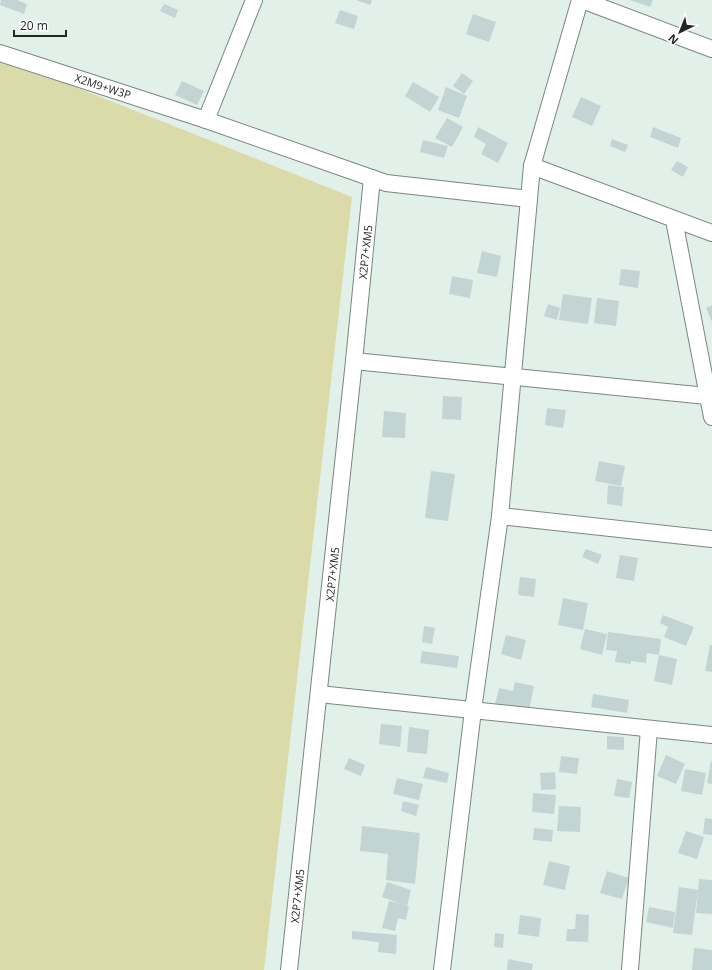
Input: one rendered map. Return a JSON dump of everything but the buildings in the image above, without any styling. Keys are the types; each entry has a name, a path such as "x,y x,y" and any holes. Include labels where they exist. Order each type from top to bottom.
{"street":[{"path":"206,120 254,0"},
{"path":"442,970 473,710 500,516 532,166 581,0 712,49"},
{"name":"X2M9+W3P","path":"0,52 206,120 386,183 529,199"},
{"path":"532,166 712,233"},
{"name":"X2P7+XM5","path":"289,970 372,178"},
{"path":"674,220 712,417"},
{"path":"354,361 707,396"},
{"path":"500,516 712,539"},
{"path":"319,694 712,735"},
{"path":"630,970 648,729"}],"green space":[{"path":"0,57 352,197 264,970 0,970"}]}
